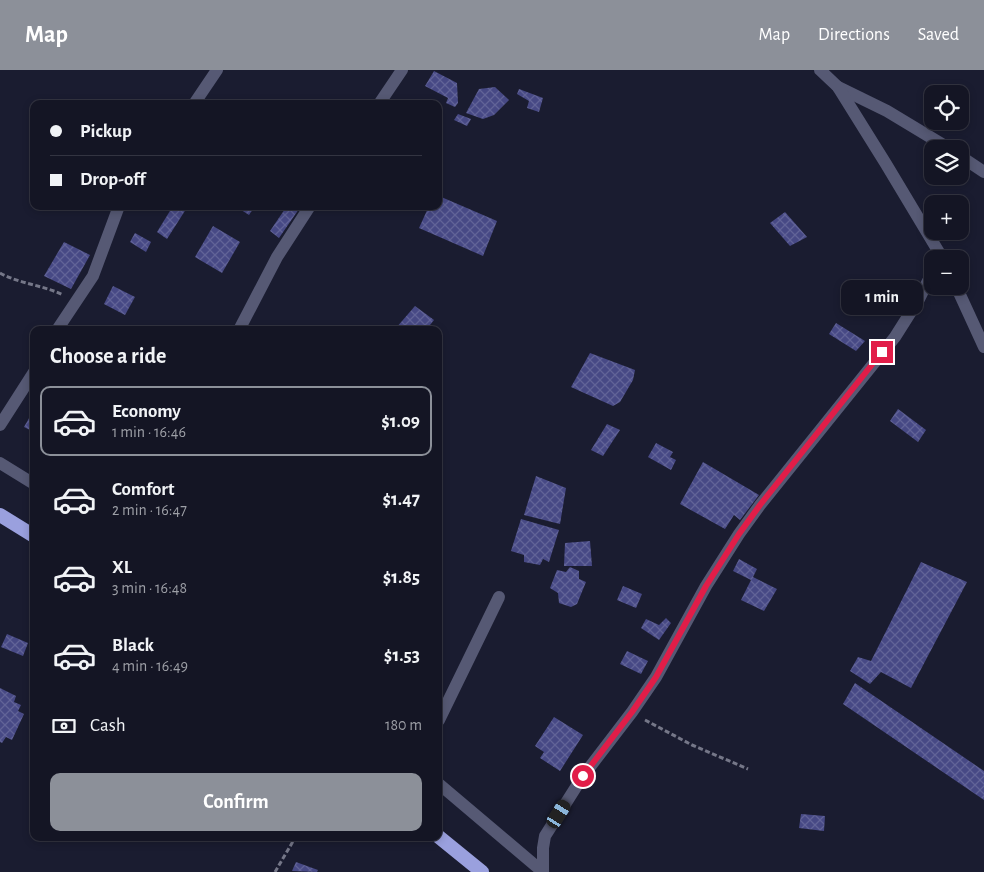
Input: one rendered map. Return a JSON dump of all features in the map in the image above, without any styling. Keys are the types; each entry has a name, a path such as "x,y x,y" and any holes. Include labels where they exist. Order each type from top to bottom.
{"highway":[{"path":"0,515 30,534"},
{"path":"442,839 482,872"}],"street":[{"path":"197,100 218,70"},
{"path":"382,100 402,70"},
{"path":"820,70 838,87 936,250"},
{"path":"838,87 887,111 935,140"},
{"path":"969,162 984,172"},
{"path":"60,326 92,276 117,210"},
{"path":"241,326 277,258 307,210"},
{"path":"543,872 542,848 545,836 583,776 656,677 706,586 739,534 760,505 895,337 924,289"},
{"path":"960,295 984,347"},
{"path":"0,426 30,378"},
{"path":"0,463 30,482"},
{"path":"442,714 499,597"},
{"path":"442,787 543,872"}],"path":[{"path":"0,273 46,288 76,301"},
{"path":"632,712 670,734 748,769"},
{"path":"275,872 293,841"}],"building":[{"path":"434,71 457,83 458,103 455,107 446,103 448,98 425,86"},
{"path":"495,87 509,100 494,115 483,119 466,113 479,89"},
{"path":"519,89 543,98 539,112 527,108 529,101 517,94"},
{"path":"458,114 471,119 467,126 454,120"},
{"path":"442,197 497,221 483,256 419,228 427,210 442,210"},
{"path":"171,210 185,210 167,239 157,232"},
{"path":"241,210 252,210 249,215"},
{"path":"284,210 298,210 279,238 270,231"},
{"path":"785,212 807,237 790,246 770,223"},
{"path":"213,226 240,242 222,273 195,257"},
{"path":"135,233 151,242 146,252 130,242"},
{"path":"64,242 90,255 71,289 44,276"},
{"path":"113,286 135,297 125,315 104,304"},
{"path":"415,306 434,320 429,326 398,326"},
{"path":"836,323 865,341 856,351 829,334"},
{"path":"590,353 635,370 633,380 620,402 613,406 571,387"},
{"path":"898,409 926,430 918,442 890,421"},
{"path":"30,416 30,430 24,427"},
{"path":"607,424 620,430 603,456 591,450"},
{"path":"656,443 673,452 670,457 676,460 671,470 648,457"},
{"path":"703,462 759,495 740,520 734,515 725,529 680,504"},
{"path":"536,476 566,488 560,524 524,515"},
{"path":"521,519 559,530 549,562 543,559 540,565 524,562 524,555 511,551"},
{"path":"590,541 592,566 564,566 565,543"},
{"path":"739,559 757,569 753,577 777,589 764,611 741,600 751,580 733,571"},
{"path":"921,562 967,582 911,688 881,672 870,684 850,671 858,657 871,661"},
{"path":"570,567 579,571 579,579 586,582 577,604 571,607 559,603 558,593 550,588 557,570 566,572"},
{"path":"623,586 642,594 636,608 617,600"},
{"path":"666,618 671,623 659,640 641,628 646,619 659,625"},
{"path":"7,634 28,643 23,656 1,647"},
{"path":"627,651 648,661 641,674 620,664"},
{"path":"855,683 984,771 984,800 843,704"},
{"path":"0,688 16,696 14,702 21,705 18,711 24,714 12,740 6,737 2,743 0,742"},
{"path":"554,717 583,735 560,771 540,758 544,752 535,746"},
{"path":"801,814 825,816 824,831 799,828"},
{"path":"296,862 318,870 317,872 292,871"}],"route":[{"path":"583,776 656,677 706,586 739,534 882,352"}]}
